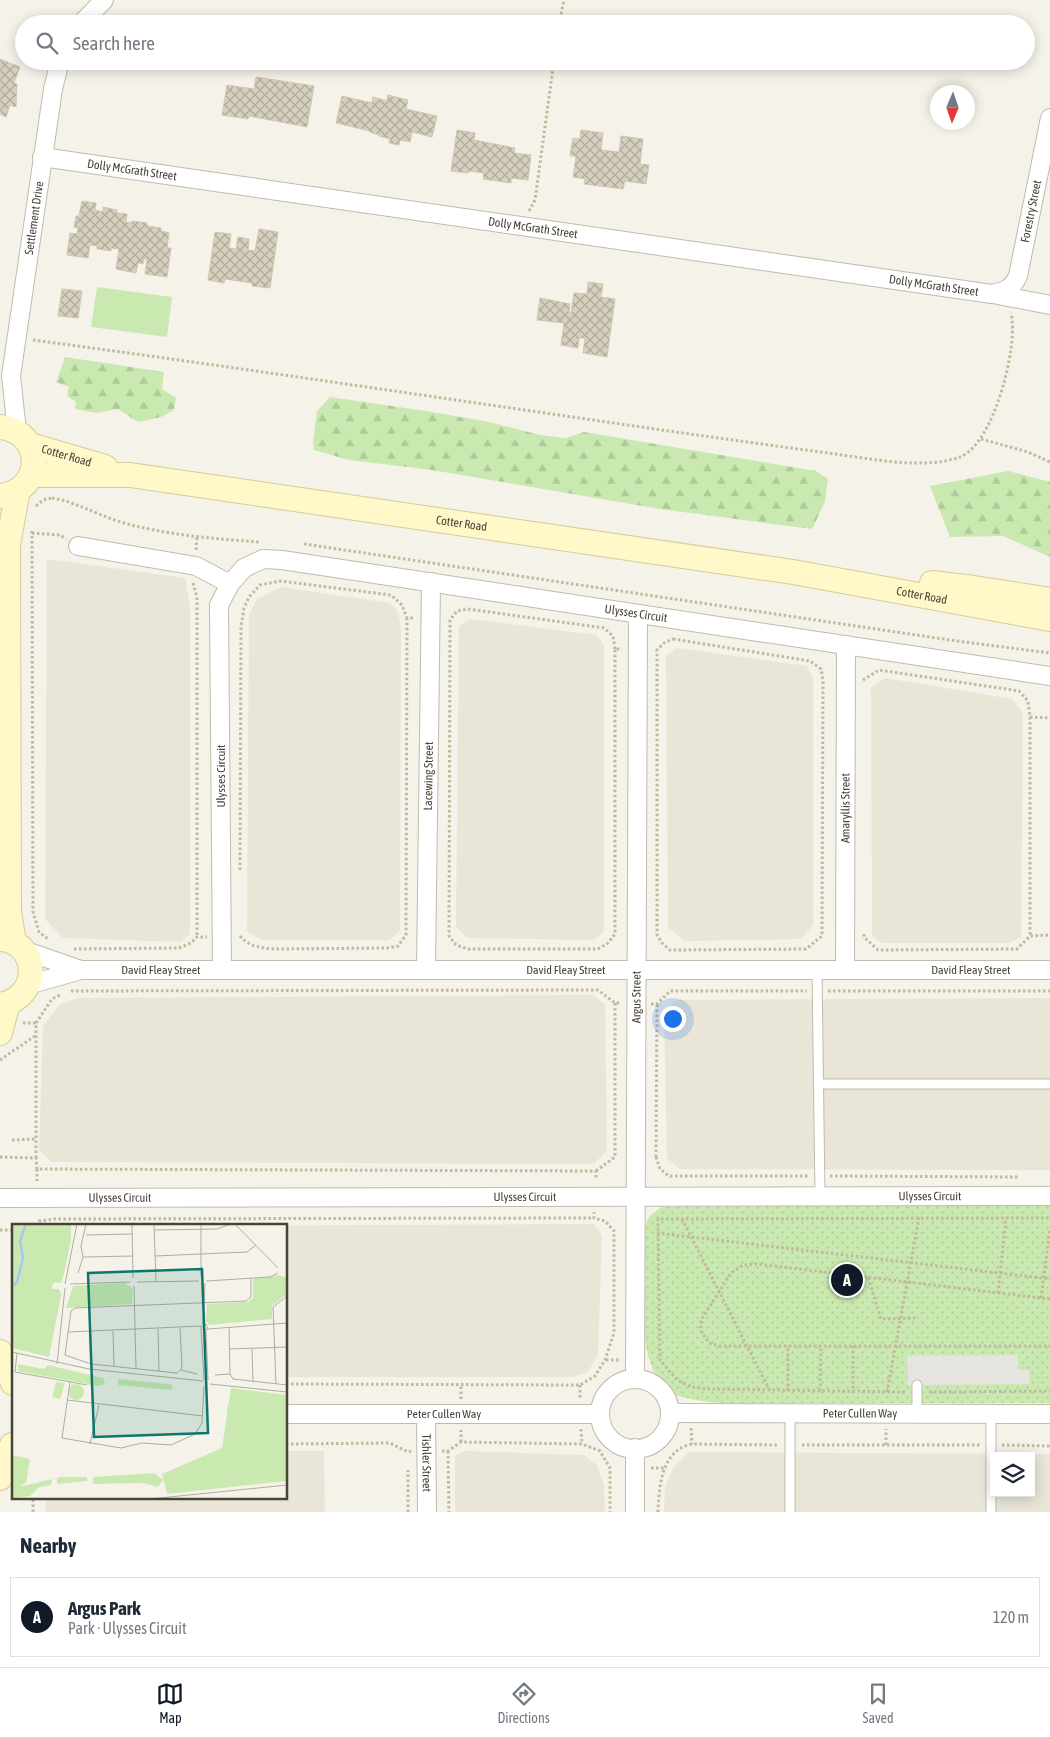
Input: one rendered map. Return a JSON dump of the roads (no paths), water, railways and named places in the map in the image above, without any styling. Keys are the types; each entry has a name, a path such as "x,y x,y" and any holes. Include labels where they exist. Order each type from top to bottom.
{"main road":[{"name":"Cotter Road","path":"16,434 130,475 793,572 1050,619"},
{"path":"0,1033 4,1004 24,993 31,976 31,967 12,944 9,912 8,546 16,487 34,465 33,454 16,434"},
{"name":"Cotter Road","path":"16,487 130,475"},
{"name":"Cotter Road","path":"793,572 862,575 974,588 1050,600"},
{"path":"0,1352 12,1381"},
{"path":"0,1478 8,1445"}],"street":[{"path":"90,15 104,0"},
{"name":"Settlement Drive","path":"16,434 11,376 52,89 57,70"},
{"name":"Forestry Street","path":"1018,276 1050,118"},
{"name":"Dolly McGrath Street","path":"42,157 992,294 1006,291 1014,285 1018,276"},
{"path":"992,294 1050,305"},
{"name":"Settlement Drive","path":"0,396 11,376"},
{"path":"78,546 196,566 230,584"},
{"name":"Ulysses Circuit","path":"222,970 220,605 230,584 244,568 262,559 282,560 1050,676"},
{"name":"Lacewing Street","path":"426,970 430,582"},
{"name":"Argus Street","path":"635,1379 638,614"},
{"name":"Amaryllis Street","path":"845,970 846,645"},
{"name":"David Fleay Street","path":"12,944 81,970"},
{"name":"David Fleay Street","path":"28,986 81,970 1050,970"},
{"name":"Ulysses Circuit","path":"0,1198 1050,1196"},
{"path":"635,1379 655,1385 668,1402 670,1413 668,1424 663,1434 646,1447 635,1448 624,1447 611,1438 602,1424 600,1414 601,1403 606,1393 614,1385 624,1380 635,1379"},
{"name":"Peter Cullen Way","path":"670,1413 1050,1414"},
{"name":"Peter Cullen Way","path":"288,1414 600,1414"},
{"name":"Tishler Street","path":"426,1414 426,1512"},
{"path":"635,1448 635,1512"}],"lane":[{"path":"817,970 820,1197"},
{"path":"818,1084 1050,1084"},
{"path":"916,1414 917,1388"},
{"path":"790,1413 790,1512"},
{"path":"991,1414 991,1512"}],"place":[{"name":"Argus Park","path":"847,1280"}]}
